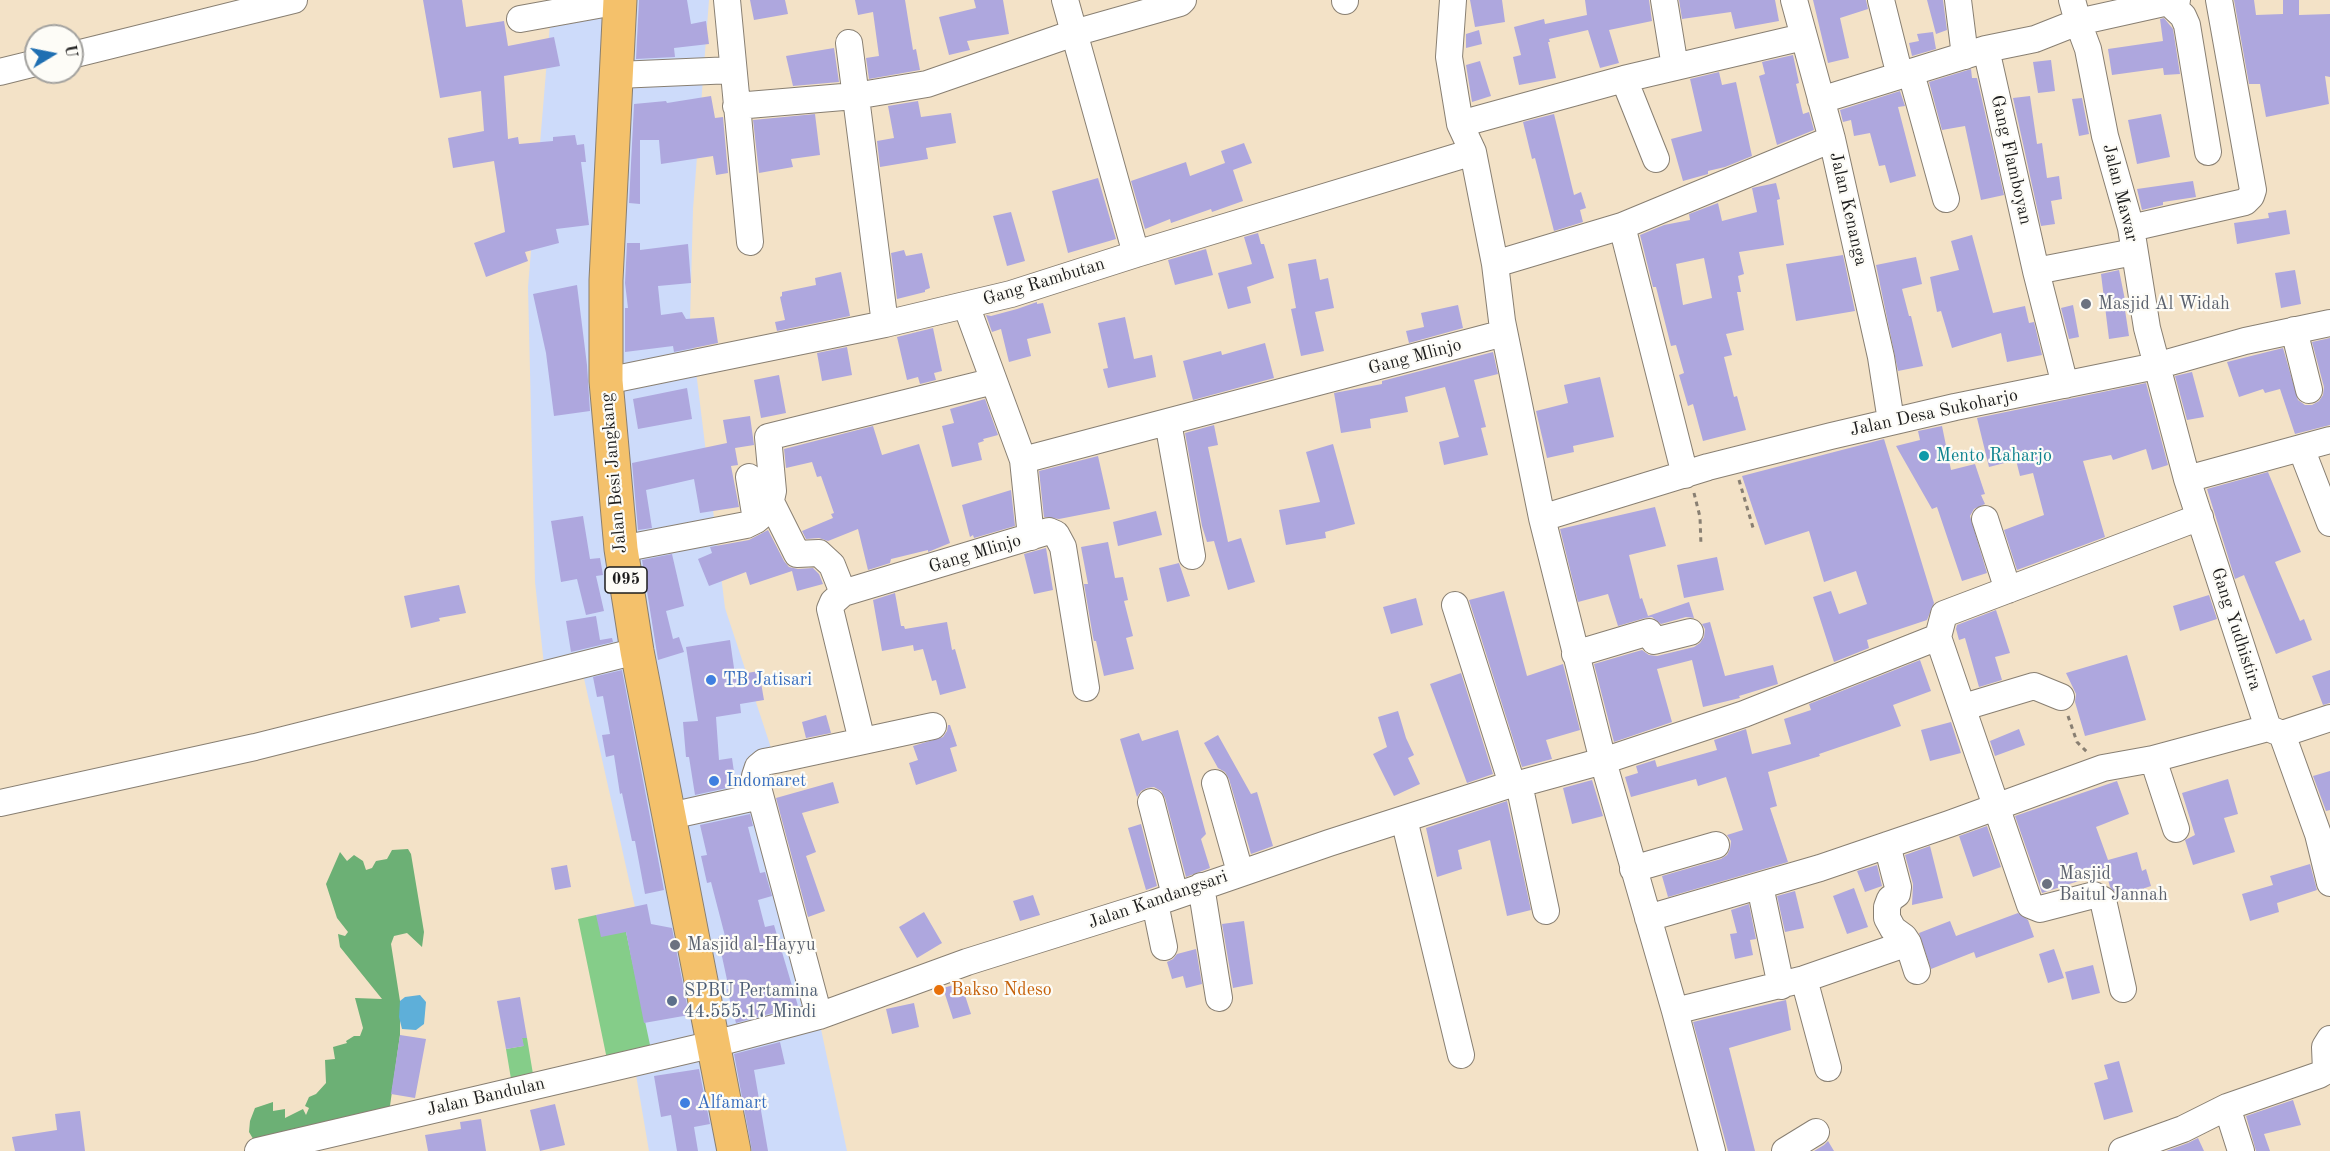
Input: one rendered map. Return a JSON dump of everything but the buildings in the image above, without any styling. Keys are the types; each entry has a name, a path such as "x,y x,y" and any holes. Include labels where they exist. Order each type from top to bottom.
{"main road":[{"name":"Jalan Besi Jangkang","path":"620,0 606,280 606,381 621,549 637,651 734,1151"}],"street":[{"path":"84,52 294,0"},
{"path":"520,19 620,0"},
{"path":"728,0 750,242"},
{"path":"1065,0 1136,254"},
{"path":"736,106 855,96 927,84 1074,33 1180,3 1183,0"},
{"path":"1453,0 1449,57 1460,124 1473,152 1495,264 1504,333 1542,518 1603,761 1675,1011 1712,1151"},
{"path":"1664,0 1675,67"},
{"name":"Jalan Kenanga","path":"1794,0 1832,139 1881,357 1891,421"},
{"path":"1881,0 1946,199"},
{"name":"Gang Flamboyan","path":"1958,0 1976,52 2065,386"},
{"path":"2036,271 2245,202 2251,196 2253,190 2219,0"},
{"path":"1821,100 1976,52 2035,39 2075,11 2172,1 2187,25 2208,152"},
{"name":"Jalan Mawar","path":"2075,11 2088,49 2106,135 2133,240 2156,366"},
{"path":"1460,124 1624,79 1803,37"},
{"path":"849,43 885,324"},
{"path":"0,72 24,66"},
{"path":"616,75 733,70"},
{"path":"1624,79 1656,159"},
{"path":"1495,264 1622,226 1832,139"},
{"name":"Gang Rambutan","path":"606,381 885,324 1011,294 1473,152"},
{"path":"1622,226 1687,475"},
{"path":"966,305 1023,460"},
{"name":"Jalan Desa Sukoharjo","path":"1542,518 1733,461 1891,421 2156,366 2330,322"},
{"path":"2294,330 2309,390"},
{"name":"Gang Mlinjo","path":"843,593 1031,537 1023,460 1504,333"},
{"name":"Gang Yudhistira","path":"2156,366 2187,478 2275,731 2324,832 2330,883"},
{"path":"621,549 746,525 763,511 773,491 768,437 994,381"},
{"path":"1168,422 1192,556"},
{"path":"2187,478 2330,440"},
{"path":"2301,448 2330,523"},
{"path":"749,477 763,511 797,554 819,553 832,565 843,593 833,602 830,609 862,741"},
{"path":"2123,989 2103,900 2094,895 2040,909 2030,905 1964,707 1938,638 1944,614 2200,517"},
{"path":"1985,519 2008,590"},
{"path":"1031,537 1049,531 1056,534 1064,547 1086,688"},
{"path":"1455,605 1515,784 1546,911"},
{"path":"1575,654 1649,632 1654,641 1690,632"},
{"name":"Jalan Kandangsari","path":"714,1044 819,1016 967,962 1165,899 1240,872 1515,784 1603,761 1744,714 1938,638"},
{"path":"0,803 255,747 637,651"},
{"path":"1964,707 2034,686 2061,697"},
{"path":"1648,918 1760,886 1887,845 2103,768 2153,759 2330,718"},
{"path":"819,1016 754,776 758,767 764,762 933,726"},
{"path":"2153,759 2176,829"},
{"path":"1215,783 1240,872"},
{"path":"670,816 760,796"},
{"path":"1151,802 1165,899 1164,947"},
{"path":"1404,819 1461,1055"},
{"path":"1633,869 1716,845"},
{"path":"1887,845 1898,887 1897,894 1890,899 1887,907 1887,918 1893,929 1908,943 1917,971"},
{"path":"1201,886 1219,998"},
{"path":"1760,886 1792,983 1828,1068"},
{"path":"1675,1011 1792,983 1908,943"},
{"path":"2122,1151 2183,1129 2228,1107 2319,1075 2326,1071 2325,1047 2330,1039"},
{"name":"Jalan Bandulan","path":"258,1151 714,1044"},
{"path":"2228,1107 2241,1151"},
{"path":"1785,1151 1816,1132"}],"path":[{"path":"1733,461 1754,531"},
{"path":"1687,475 1700,517 1701,546"},
{"path":"2061,697 2077,742 2103,768"}],"shaded area":[{"path":"552,0 709,0 693,209 690,322 725,608 775,760 764,762 847,1151 649,1151 634,1063 596,915 635,907 581,665 545,674 535,582 528,287"}],"green space":[{"path":"408,849 411,854 424,932 422,947 407,933 394,936 391,944 400,1001 400,1035 388,1120 255,1142 249,1132 255,1108 273,1102 273,1111 285,1109 285,1118 303,1109 306,1115 309,1108 305,1106 309,1097 316,1094 326,1083 325,1060 335,1059 333,1047 347,1043 346,1041 354,1036 360,1036 363,1028 355,998 382,999 340,947 338,934 345,936 348,932 337,918 326,884 340,852 347,861 354,855 363,861 366,870 372,868 376,861 387,859 392,850"},
{"path":"596,915 626,932 653,1059 609,1069 578,919"},
{"path":"522,1038 527,1038 535,1086 513,1091 506,1049 523,1046"}],"water":[{"path":"420,995 426,1002 424,1024 416,1030 402,1029 399,1017 400,1001 405,997"}],"place":[{"name":"Masjid Al Widah","path":"2086,304"},
{"name":"Mento Raharjo","path":"1924,456"},
{"name":"TB Jatisari","path":"711,680"},
{"name":"Indomaret","path":"714,781"},
{"name":"Masjid Baitul Jannah","path":"2047,884"},
{"name":"Masjid al-Hayyu","path":"675,945"},
{"name":"Bakso Ndeso","path":"939,990"},
{"name":"SPBU Pertamina 44.555.17 Mindi","path":"672,1001"},
{"name":"Alfamart","path":"685,1103"}]}
